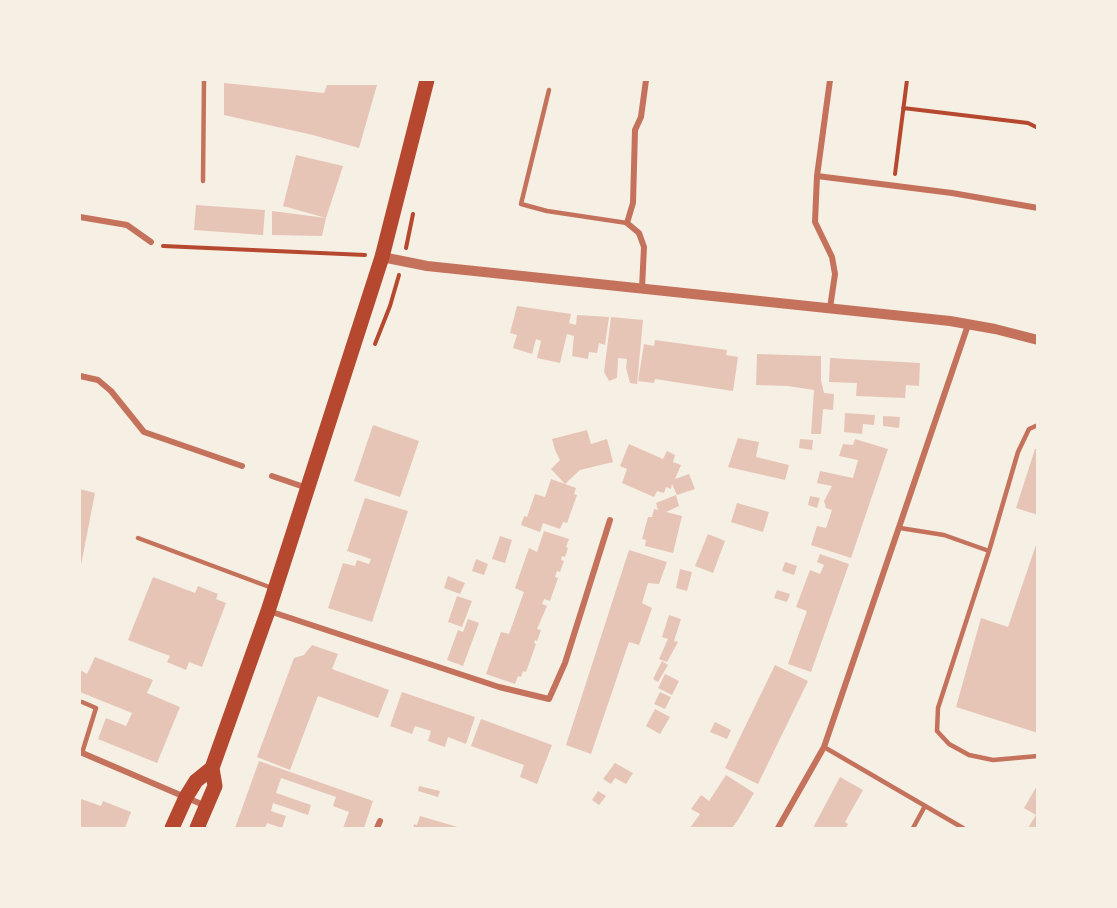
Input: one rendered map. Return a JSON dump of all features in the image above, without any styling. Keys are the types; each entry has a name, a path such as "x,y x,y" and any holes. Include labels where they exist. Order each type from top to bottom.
{"main road":[{"path":"197,828 215,786 212,768 268,611 382,257 427,80"},
{"path":"171,828 196,781 212,768"}],"street":[{"path":"642,288 644,247 639,233 627,223 633,203 635,130 641,117 646,80"},
{"path":"830,80 817,176 814,222 832,257 835,274 830,308"},
{"path":"817,176 893,185 1038,208"},
{"path":"80,217 127,225 151,242"},
{"path":"382,257 428,266 950,321 1038,340"},
{"path":"778,828 824,747 968,325"},
{"path":"80,376 98,380 111,391 144,432 242,466"},
{"path":"272,476 307,488"},
{"path":"268,611 499,687 549,699 565,663 610,520"},
{"path":"81,753 207,806"},
{"path":"377,828 380,821"}],"lane":[{"path":"203,181 204,80"},
{"path":"549,90 521,204 547,211 627,223"},
{"path":"1038,425 1029,429 1018,452 938,708 937,731 949,744 969,755 993,760 1038,756"},
{"path":"900,528 944,535 989,550"},
{"path":"138,538 275,589"},
{"path":"81,753 96,708 82,702"},
{"path":"824,747 963,828"},
{"path":"913,828 925,806"}],"path":[{"path":"893,185 907,80"},
{"path":"903,108 1028,123 1038,128"},
{"path":"151,242 167,248 342,253 382,257"}],"building":[{"path":"224,83 324,93 327,85 377,85 359,148 224,115"},
{"path":"296,155 343,166 326,218 283,206"},
{"path":"196,205 265,210 263,235 194,230"},
{"path":"272,211 326,218 322,236 272,235"},
{"path":"517,306 571,314 569,323 576,325 577,315 609,317 605,345 599,343 597,353 589,352 588,359 572,356 574,336 567,334 560,363 537,358 541,341 536,339 532,354 513,348 517,335 510,333"},
{"path":"611,317 643,320 637,384 630,383 626,368 627,359 618,358 617,378 609,381 604,372"},
{"path":"655,340 727,350 726,355 738,357 733,391 655,379 654,383 638,381 644,344 654,346"},
{"path":"757,354 821,356 821,380 824,393 834,394 833,410 823,409 821,434 811,434 814,390 756,385"},
{"path":"830,358 920,363 919,386 906,385 905,398 856,396 857,383 829,382"},
{"path":"845,413 875,415 874,425 863,424 862,434 844,432"},
{"path":"883,416 900,417 899,428 883,426"},
{"path":"373,425 419,441 400,497 354,481"},
{"path":"587,430 591,444 607,439 613,462 580,470 565,484 551,469 560,460 552,439"},
{"path":"738,438 759,442 756,457 789,465 785,480 728,467"},
{"path":"800,439 813,440 812,450 799,448"},
{"path":"855,439 888,449 851,558 811,545 817,526 826,528 832,510 826,508 824,501 832,486 817,483 820,471 853,478 858,460 839,456 843,444 853,445"},
{"path":"629,444 663,459 667,451 675,455 673,462 681,465 675,479 689,474 695,489 677,495 672,484 671,489 666,487 664,493 657,491 654,497 622,483 627,469 620,466"},
{"path":"1035,449 1038,449 1038,515 1016,508"},
{"path":"551,479 576,488 574,494 577,495 567,523 563,522 560,529 543,523 540,532 521,525 524,516 527,517 535,494 545,497"},
{"path":"80,489 95,493 81,565 80,565"},
{"path":"676,495 679,506 666,512 682,516 673,553 645,546 646,540 642,539 648,517 652,517 654,509 658,510 656,503"},
{"path":"810,496 820,498 817,508 808,505"},
{"path":"365,498 408,511 372,622 328,608 343,563 355,566 357,560 369,564 371,559 347,551"},
{"path":"737,503 769,512 763,532 731,522"},
{"path":"544,531 569,539 566,547 568,548 565,557 562,556 561,560 564,561 560,572 557,571 555,577 558,578 550,601 544,599 542,604 547,606 537,629 541,630 537,641 535,640 536,644 526,672 523,671 521,677 518,676 515,684 486,674 501,632 509,634 524,592 515,588 529,548 537,552"},
{"path":"708,534 725,541 713,573 695,566"},
{"path":"500,536 512,540 505,563 492,559"},
{"path":"1038,539 1038,733 956,707 981,618 1008,627"},
{"path":"629,550 667,562 659,584 648,583 642,603 652,608 639,645 629,642 591,754 566,745"},
{"path":"820,554 849,564 811,672 788,664 807,611 796,607 810,570 820,574 824,565 817,562"},
{"path":"476,559 488,564 484,575 472,571"},
{"path":"785,562 797,566 794,575 782,571"},
{"path":"680,569 692,572 687,591 676,588"},
{"path":"448,576 465,583 460,594 444,588"},
{"path":"153,577 195,593 198,586 218,594 216,599 226,603 202,667 189,662 186,670 167,662 170,656 128,640"},
{"path":"777,590 790,594 787,602 774,598"},
{"path":"457,596 472,601 462,627 448,622"},
{"path":"669,615 681,619 674,641 678,642 667,662 659,659 668,639 662,637"},
{"path":"468,619 479,623 463,666 447,660 458,630 463,632"},
{"path":"312,645 338,654 332,669 389,690 378,718 318,696 290,770 257,757 294,658 304,655"},
{"path":"95,657 153,680 147,693 180,707 157,763 98,739 106,718 126,726 132,713 80,692 80,670 87,674"},
{"path":"662,661 668,665 658,682 653,679"},
{"path":"775,665 808,681 758,784 725,768"},
{"path":"665,674 679,681 672,695 658,688"},
{"path":"402,692 475,717 466,744 448,737 445,747 428,741 431,731 415,726 412,734 390,726"},
{"path":"660,692 671,697 665,709 654,704"},
{"path":"655,709 670,717 660,734 646,726"},
{"path":"481,719 552,745 537,784 520,777 524,765 471,746"},
{"path":"715,722 731,730 727,739 710,732"},
{"path":"259,761 373,801 364,828 343,828 349,812 333,806 336,797 281,778 276,793 311,805 308,815 273,803 271,811 286,816 282,828 267,823 265,828 235,828"},
{"path":"615,763 633,773 626,784 615,778 611,784 603,779"},
{"path":"726,775 754,793 738,820 732,828 690,828 700,814 691,809 701,795 709,801"},
{"path":"840,777 863,790 845,822 848,824 846,828 813,828"},
{"path":"1038,784 1038,828 1028,828 1036,815 1024,808"},
{"path":"419,786 440,791 438,797 418,791"},
{"path":"598,791 606,796 599,805 592,800"},
{"path":"81,799 101,806 103,801 131,812 125,828 80,828"},
{"path":"420,816 461,828 413,828 414,824 417,825"}]}
